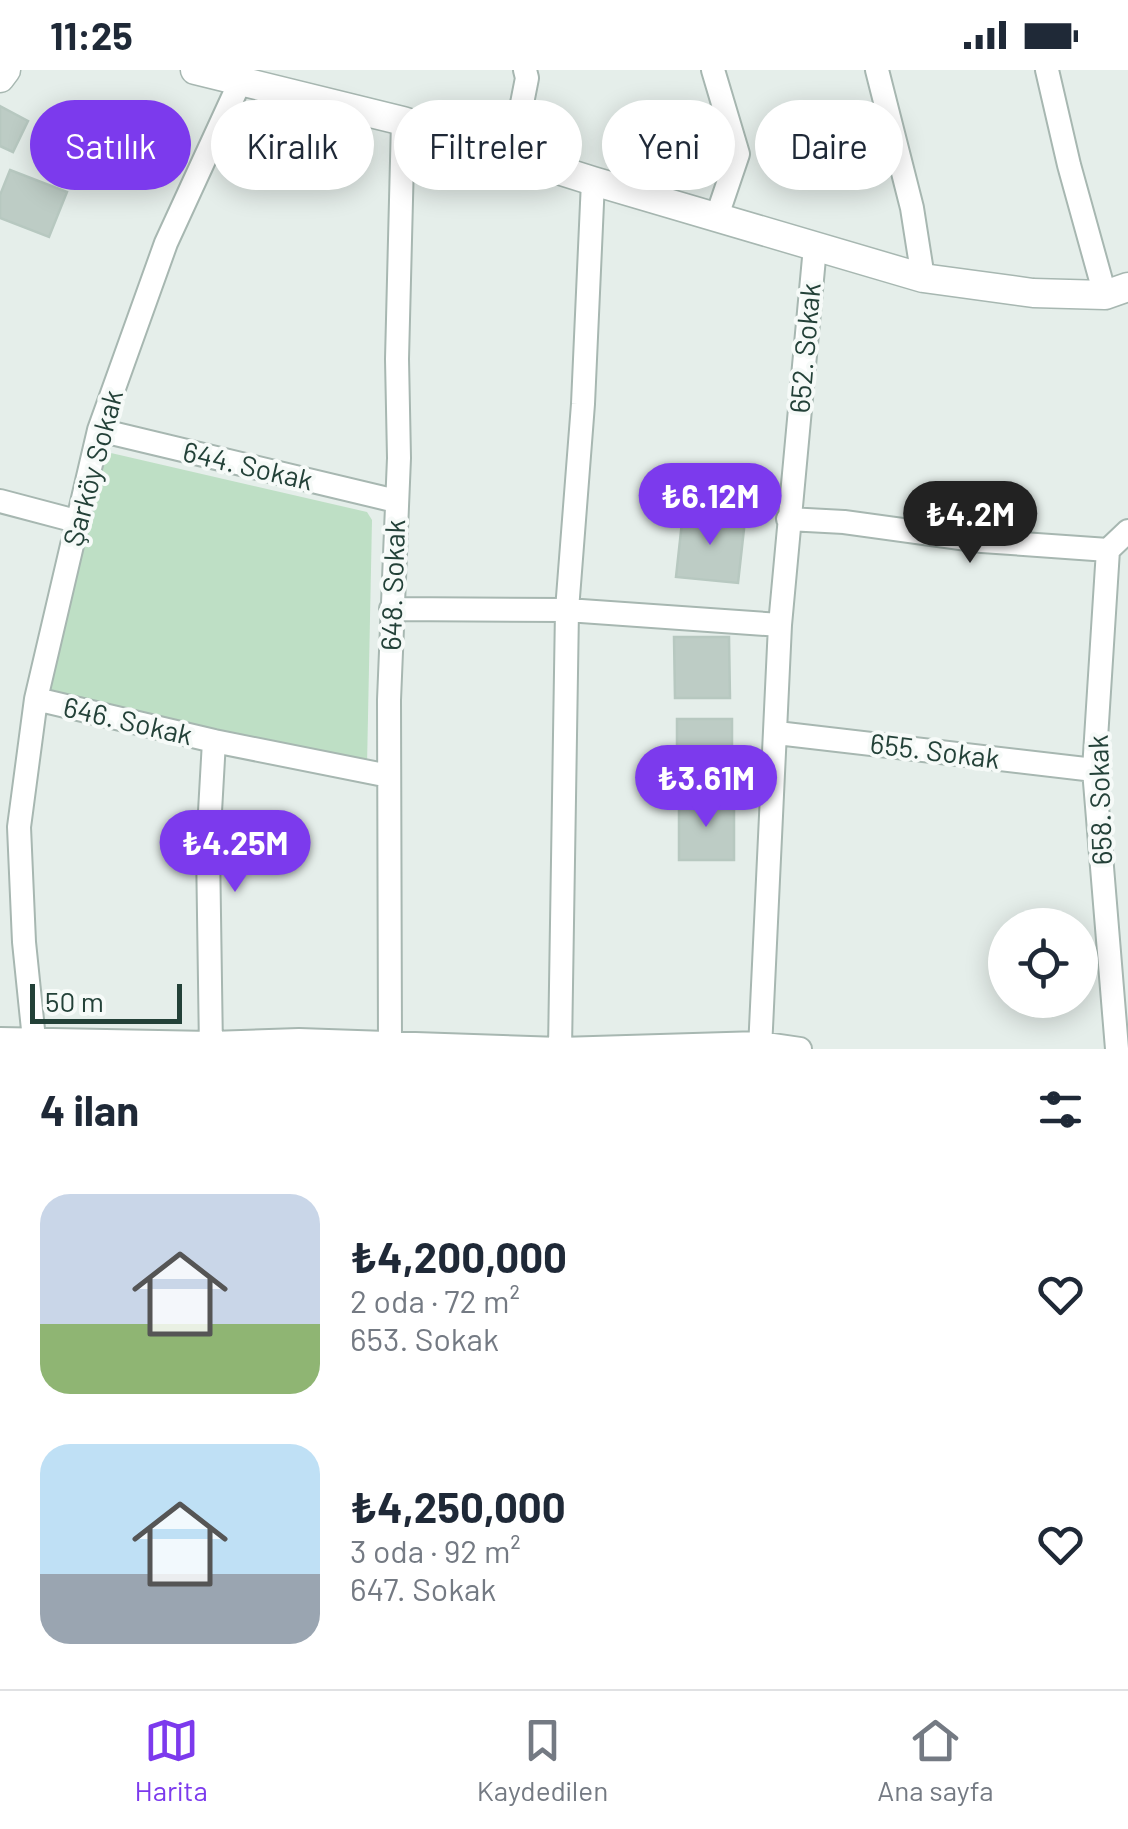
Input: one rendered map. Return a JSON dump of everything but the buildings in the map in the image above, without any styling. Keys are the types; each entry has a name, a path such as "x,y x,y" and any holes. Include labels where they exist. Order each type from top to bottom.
{"street":[{"path":"0,78 6,70"},
{"path":"195,70 241,76 394,119"},
{"path":"523,100 527,78 524,70"},
{"path":"714,70 738,154 717,216"},
{"path":"877,70 912,208 923,278"},
{"path":"582,177 923,278 1033,294 1117,291 1068,165 1048,70"},
{"name":"Şarköy Sokak","path":"36,699 99,430 166,242 241,76"},
{"path":"560,1049 567,610 583,404 593,181"},
{"name":"648. Sokak","path":"390,1045 391,609 401,190"},
{"name":"652. Sokak","path":"760,1046 780,625 814,246"},
{"name":"644. Sokak","path":"99,430 396,502"},
{"path":"0,501 76,521"},
{"path":"788,518 982,542 1108,550 1128,531"},
{"name":"658. Sokak","path":"1108,550 1094,770 1116,904 1117,1049"},
{"path":"391,609 567,610 780,625"},
{"path":"1103,626 1128,625"},
{"name":"646. Sokak","path":"34,1044 19,827 36,699 214,741 389,776"},
{"name":"655. Sokak","path":"777,733 1094,770"},
{"path":"211,1046 208,847 214,741"},
{"path":"0,1040 34,1044 211,1046 298,1040 560,1049 800,1049"}],"green space":[{"path":"111,453 367,512 372,520 367,766 50,690 47,685 97,458"}]}
